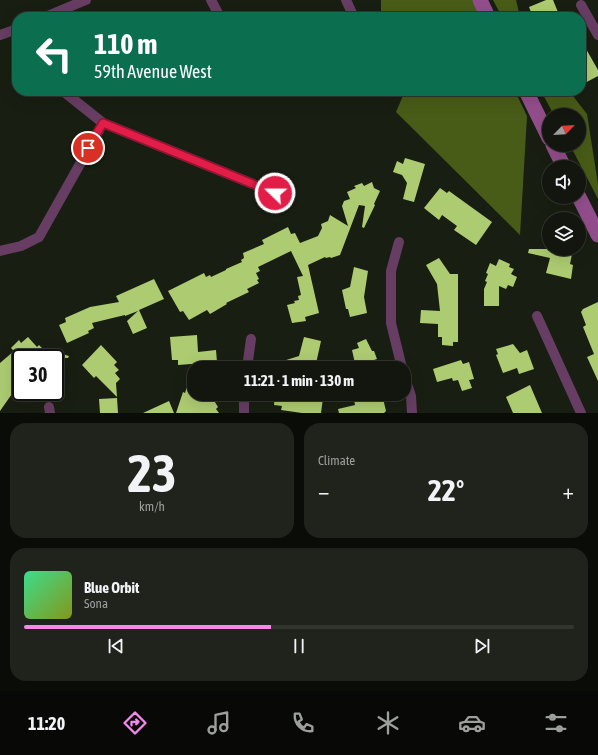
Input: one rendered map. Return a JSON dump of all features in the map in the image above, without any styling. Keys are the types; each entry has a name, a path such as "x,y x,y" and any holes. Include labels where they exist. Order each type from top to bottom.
{"street":[{"path":"57,12 86,0"},
{"path":"211,0 217,12"},
{"path":"346,0 352,12"},
{"path":"480,0 486,12"},
{"path":"581,5 585,12"},
{"path":"586,14 598,36"},
{"path":"0,35 12,31"},
{"path":"69,96 103,123 275,193"},
{"path":"528,96 542,124"},
{"path":"0,251 21,246 39,237 103,123"},
{"path":"582,204 598,235"},
{"path":"399,242 391,271 391,323 400,361"},
{"path":"537,316 581,413"},
{"path":"248,361 251,339"},
{"path":"411,396 412,413"},
{"path":"244,401 244,413"}],"green space":[{"path":"381,0 473,0 479,12 381,12"},
{"path":"493,0 516,0 519,12 499,12"},
{"path":"403,96 517,96 527,116 520,235 396,112"},
{"path":"544,96 573,96 582,108 550,108"},
{"path":"586,113 598,184 598,199 586,176 586,160 578,160 574,152 586,152"}],"building":[{"path":"546,0 553,0 558,12 531,12 529,7"},
{"path":"586,49 598,70 598,76 586,82"},
{"path":"405,158 425,164 414,202 403,199 407,183 402,175 393,172 397,161 403,164"},
{"path":"372,182 374,188 380,191 364,228 362,227 365,206 359,205 340,255 331,258 325,257 308,265 319,313 305,317 306,321 292,323 287,305 295,303 294,301 299,300 298,296 301,295 297,277 303,276 291,251 258,267 260,271 256,273 259,283 247,289 249,292 226,303 227,304 210,314 207,310 189,320 183,311 180,312 168,291 204,273 206,277 210,275 211,277 242,262 241,260 244,258 243,253 264,244 262,240 288,227 291,234 295,233 300,243 318,236 322,228 321,224 328,221 330,215 348,226 342,206 344,201 350,199 347,192 356,188 354,186 362,183 364,186"},
{"path":"440,188 447,193 449,191 492,222 476,245 454,230 457,226 442,215 439,220 424,208"},
{"path":"529,249 542,249 542,256 572,256 570,264 573,265 571,279 546,273 550,258 528,253"},
{"path":"439,258 450,274 458,274 458,342 453,342 453,346 442,345 442,337 438,337 438,324 420,323 421,310 440,311 437,284 426,265"},
{"path":"499,259 510,264 509,267 514,269 511,274 517,277 513,287 508,285 506,289 499,286 499,306 484,306 484,289 487,282 485,281 488,274 486,273 490,263 496,266"},
{"path":"354,267 368,271 364,297 367,313 350,317 348,309 346,309 342,290 350,287"},
{"path":"154,279 164,299 139,310 147,328 133,334 127,321 138,311 125,316 92,323 94,328 88,331 89,333 67,343 59,325 66,322 65,318 90,307 119,302 116,296"},
{"path":"598,302 598,381 587,357 594,354 583,327 586,325 581,312 583,309"},
{"path":"197,335 198,352 216,350 217,361 187,361 187,364 178,365 178,360 172,360 170,337"},
{"path":"28,337 37,347 39,345 45,349 11,348 19,340 21,343"},
{"path":"304,337 321,341 317,361 283,361 299,356"},
{"path":"366,339 372,351 374,351 377,359 374,361 354,361 352,350 359,348 357,343"},
{"path":"513,344 520,353 527,350 534,369 519,374 517,368 503,373 496,355 498,354 496,349"},
{"path":"101,345 117,362 114,365 119,370 115,373 120,379 116,383 117,397 96,376 94,378 82,365"},
{"path":"12,353 12,394 0,411 0,363"},
{"path":"64,355 69,356 68,358 64,358"},
{"path":"461,360 463,364 469,362 474,379 469,380 472,388 462,391 458,380 453,381 452,378 437,382 433,369"},
{"path":"530,385 542,413 513,413 506,397"},
{"path":"187,387 187,401 214,401 218,407 216,409 219,413 176,413 183,392 185,393"},
{"path":"117,398 118,413 100,413 99,399"},
{"path":"169,401 174,413 143,413"},
{"path":"274,401 323,401 321,413 302,413 281,410 282,406 274,405"},
{"path":"354,401 384,401 386,411 384,413 339,413 338,409 355,405"}],"route":[{"path":"88,148 103,123 275,193"}]}
